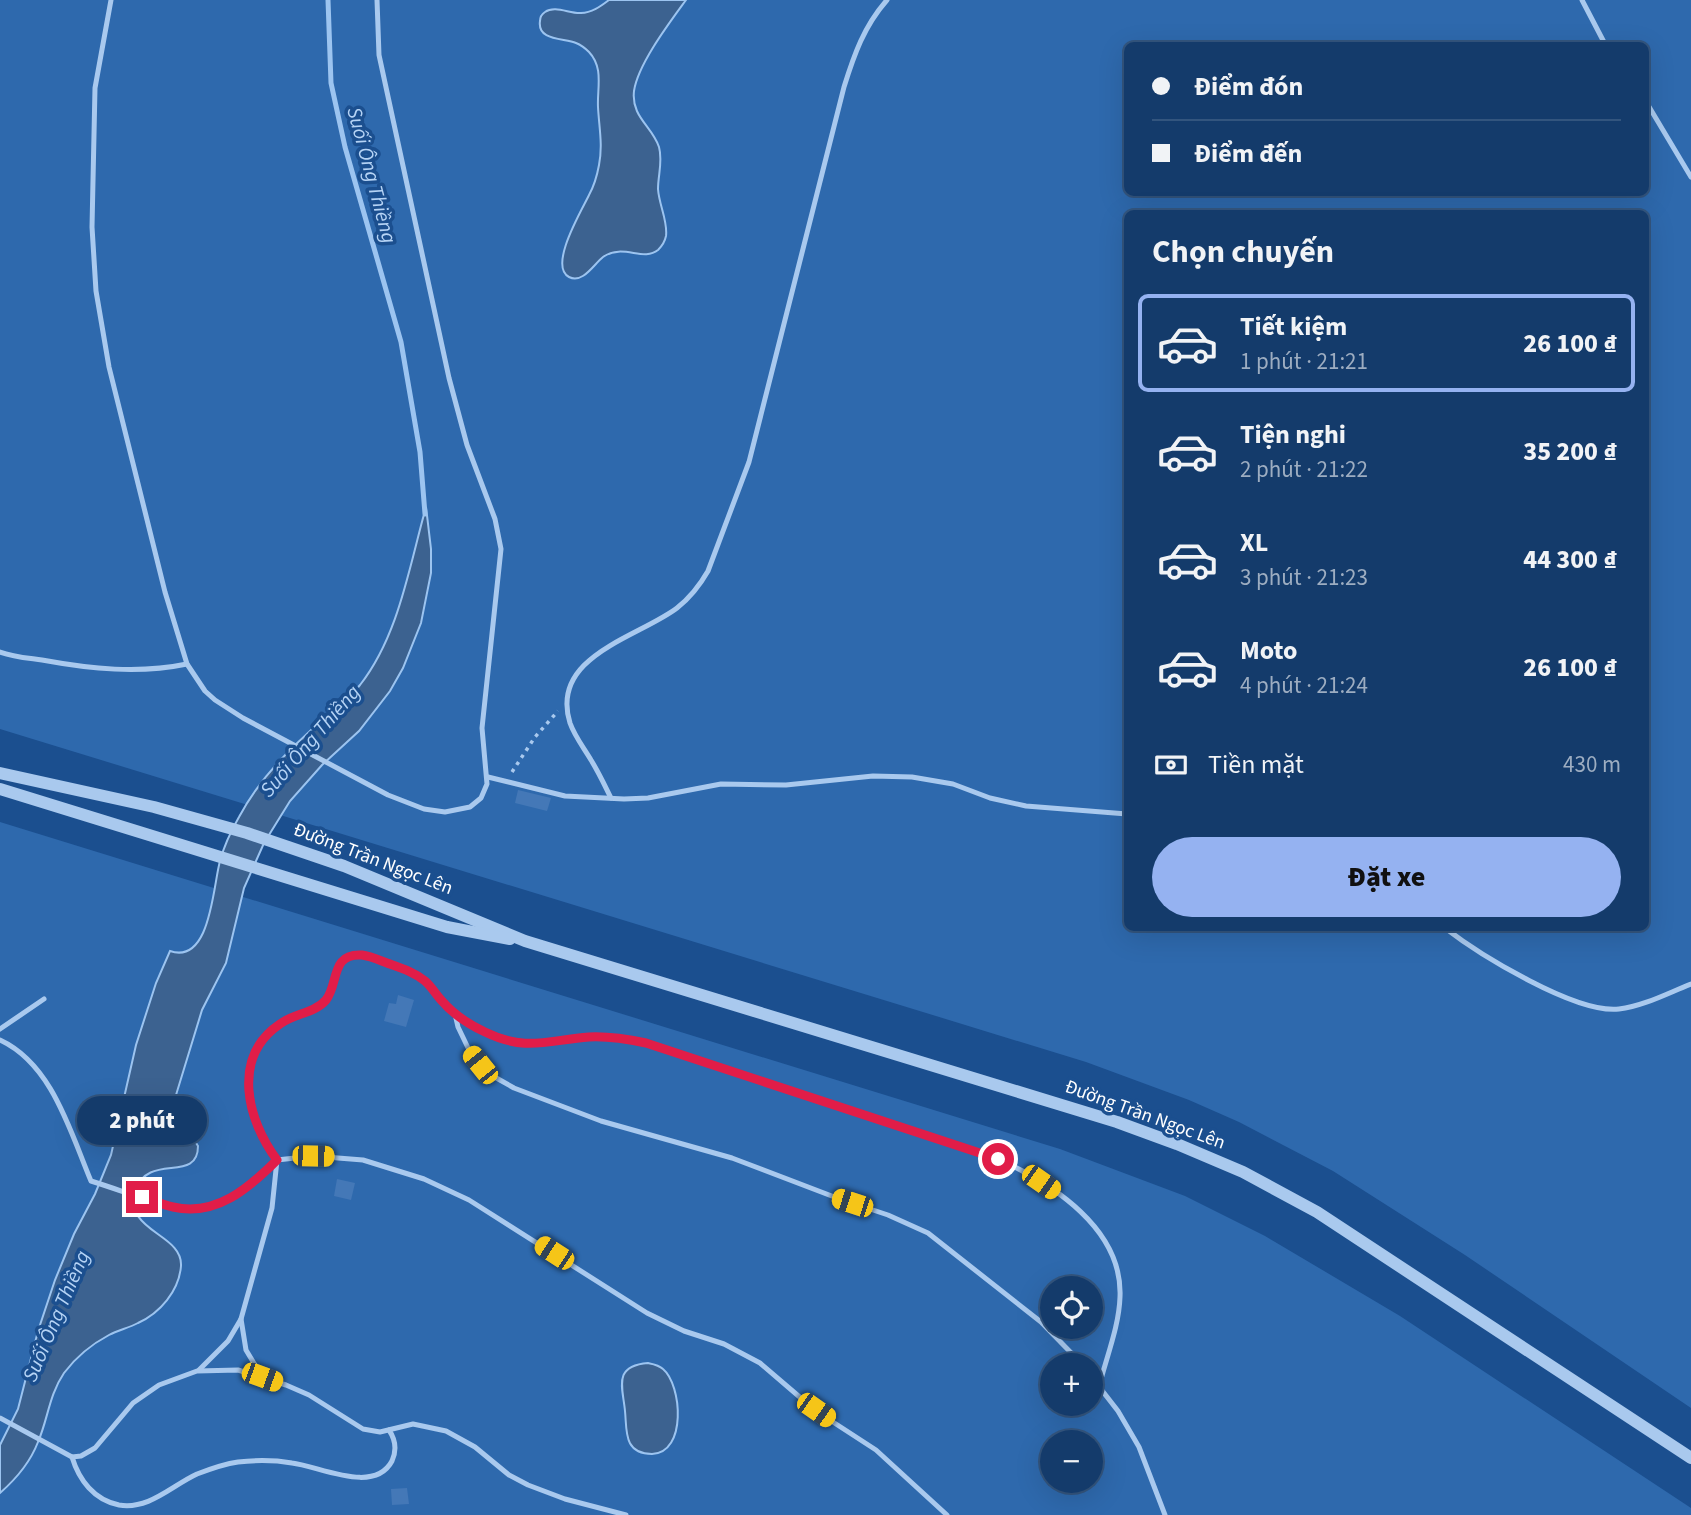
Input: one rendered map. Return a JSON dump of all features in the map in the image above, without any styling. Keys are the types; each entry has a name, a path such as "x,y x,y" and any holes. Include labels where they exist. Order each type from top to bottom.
{"street":[{"name":"Đường Trần Ngọc Lên","path":"0,773 153,807 269,840 344,866 525,940 1117,1122 1221,1162 1277,1189 1349,1231 1691,1458"},
{"name":"Đường Trần Ngọc Lên","path":"0,789 447,927 483,936 525,940"}],"lane":[{"path":"111,0 95,88 92,227 96,291 109,366 165,592 187,663 197,681 215,700 286,741 401,800 424,809 444,812 464,809 476,803 484,791 488,777 481,738 500,563 499,534 467,445 449,378 379,55 377,0"},
{"path":"611,799 571,725 567,703 574,680 590,659 609,645 678,607 709,571 749,462 844,88 858,44 875,14 887,0"},
{"path":"1582,0 1604,42"},
{"path":"1649,107 1691,177"},
{"path":"0,652 58,663 129,670 167,668 187,663"},
{"path":"488,777 565,796 611,799 648,798 721,784 804,784 891,776 932,780 1026,806 1124,814"},
{"path":"1450,931 1512,970 1591,1007 1619,1009 1691,984"},
{"path":"197,1371 219,1352 241,1319 272,1208 277,1160 259,1133 253,1118 248,1085 251,1062 262,1040 270,1031 327,999 336,969 342,962 349,957 364,955 406,970 424,981 455,1013 483,1031 525,1044 607,1037 646,1043 1020,1169 1080,1212 1103,1238 1115,1261 1120,1286 1119,1308 1103,1371"},
{"path":"0,1029 44,999"},
{"path":"455,1013 464,1041 476,1059 491,1075 514,1088 601,1121 732,1158 827,1195 888,1215 928,1233 1041,1322 1071,1353"},
{"path":"0,1041 24,1054 41,1073 91,1181 174,1207 209,1207 240,1193 277,1160 313,1156 363,1160 424,1179 469,1200 646,1313 684,1331 724,1344 760,1363 816,1410 884,1457 947,1515"},
{"path":"241,1319 246,1350 262,1377"},
{"path":"0,1418 72,1457 81,1456 95,1448 121,1416 147,1392 171,1379 197,1371 224,1369 262,1377 309,1395 371,1432 413,1424 446,1431 475,1447 509,1475 528,1485 555,1496 626,1515"},
{"path":"1103,1393 1139,1447 1165,1515"},
{"path":"72,1457 81,1479 97,1496 129,1506 151,1501 197,1475 236,1463 275,1461 313,1466 352,1478 373,1475 387,1468 392,1461 395,1448 389,1430"},
{"path":"597,1507 603,1515"}],"path":[{"path":"505,781 535,737 567,703"}],"shaded area":[{"path":"0,0 1691,0 1691,1408 1465,1255 1333,1171 1239,1122 1189,1100 1086,1062 0,729"},
{"path":"0,822 1060,1149 1185,1196 1265,1236 1400,1316 1691,1508 1691,1515 0,1515"}],"water":[{"path":"609,0 686,0 648,56 634,91 639,115 659,147 658,189 666,236 661,247 652,253 610,253 584,276 574,278 564,271 562,262 568,237 592,188 599,165 599,78 594,58 586,49 576,43 547,35 540,27 540,20 549,10 585,13"},
{"path":"426,507 431,573 421,623 403,668 390,691 359,731 322,765 290,801 264,843 244,888 226,963 202,1010 176,1095 178,1114 198,1146 196,1157 190,1164 182,1167 151,1172 142,1179 136,1190 134,1204 137,1215 173,1246 179,1255 181,1266 177,1284 167,1300 154,1313 135,1325 112,1333 85,1351 69,1367 55,1390 35,1450 27,1464 0,1493 0,1445 18,1409 38,1331 55,1280 111,1155 136,1045 156,983 170,951 184,952 194,946 202,935 212,904 220,861 236,822 253,794 289,751 354,692 373,665 394,623"},
{"path":"648,1363 661,1368 669,1377 674,1389 678,1417 671,1443 663,1451 652,1454 636,1450 628,1440 622,1386 624,1373 637,1365"}],"building":[{"path":"518,790 551,798 547,811 515,803"},
{"path":"398,995 414,1000 406,1027 384,1021 389,1003 396,1004"},
{"path":"337,1179 355,1183 351,1200 334,1196"},
{"path":"407,1488 409,1504 392,1505 391,1489"}],"waterway":[{"name":"Suối Ông Thiềng","path":"328,0 331,83 345,147 401,342 420,452 425,514"}],"route":[{"path":"142,1197 174,1207 209,1207 234,1197 277,1160 259,1133 253,1118 248,1085 251,1062 262,1040 270,1031 327,999 336,969 349,957 357,955 371,957 415,974 432,988 447,1007 470,1024 496,1037 525,1044 554,1043 589,1037 646,1043 998,1159"}]}
